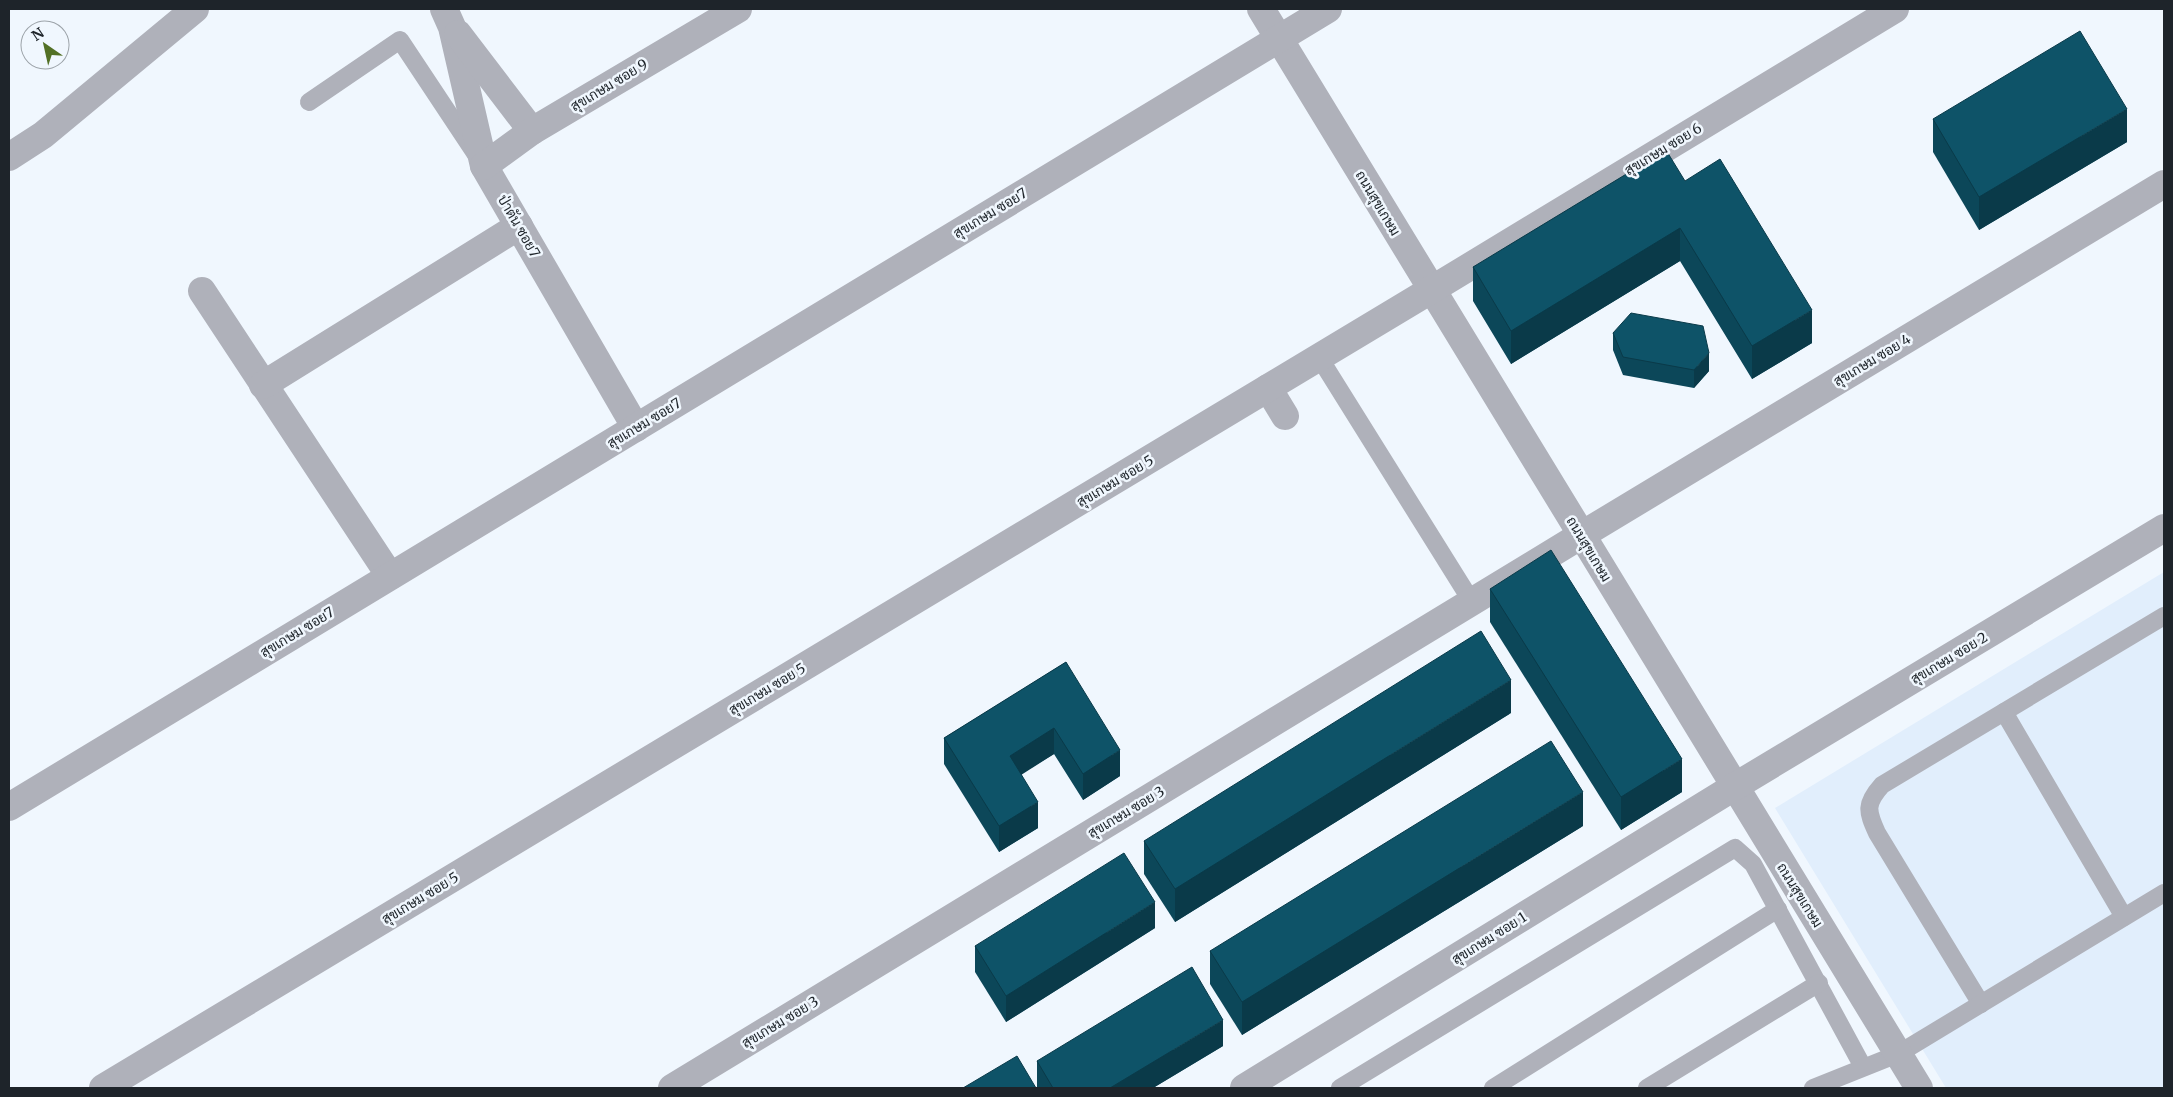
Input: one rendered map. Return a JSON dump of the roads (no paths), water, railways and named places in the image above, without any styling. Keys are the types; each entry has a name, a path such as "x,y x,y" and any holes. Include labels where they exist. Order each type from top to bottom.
{"street":[{"path":"9,157 43,135 195,9"},
{"name":"สุขเกษม ซอย 9","path":"484,166 532,131 738,9"},
{"name":"ถนนสุขเกษม","path":"1261,9 1580,536 1919,1088"},
{"name":"สุขเกษม ซอย7","path":"9,806 1328,9"},
{"name":"สุขเกษม ซอย 6","path":"1431,290 1895,9"},
{"path":"448,18 532,131"},
{"name":"ป่าตัน ซอย7","path":"448,18 484,166 636,428"},
{"name":"สุขเกษม ซอย 4","path":"1580,536 2164,184"},
{"path":"264,385 519,226"},
{"name":"สุขเกษม ซอย 5","path":"103,1088 1431,290"},
{"path":"202,291 390,576"},
{"path":"1268,388 1285,416"},
{"name":"สุขเกษม ซอย 2","path":"1734,788 2164,528"},
{"name":"สุขเกษม ซอย 3","path":"672,1088 1580,536"},
{"name":"สุขเกษม ซอย 1","path":"1244,1088 1734,788"}],"lane":[{"path":"309,102 400,40 484,166"},
{"path":"1319,357 1472,602"},
{"path":"1981,1004 1877,833 1870,816 1868,803 1872,795 1882,785 2164,616"},
{"path":"2004,712 2124,917"},
{"path":"1340,1088 1735,848 1753,864 1819,983 1863,1068"},
{"path":"1813,1088 1898,1054 2164,893"},
{"path":"1493,1088 1778,909"},
{"path":"1647,1088 1819,983"}]}
